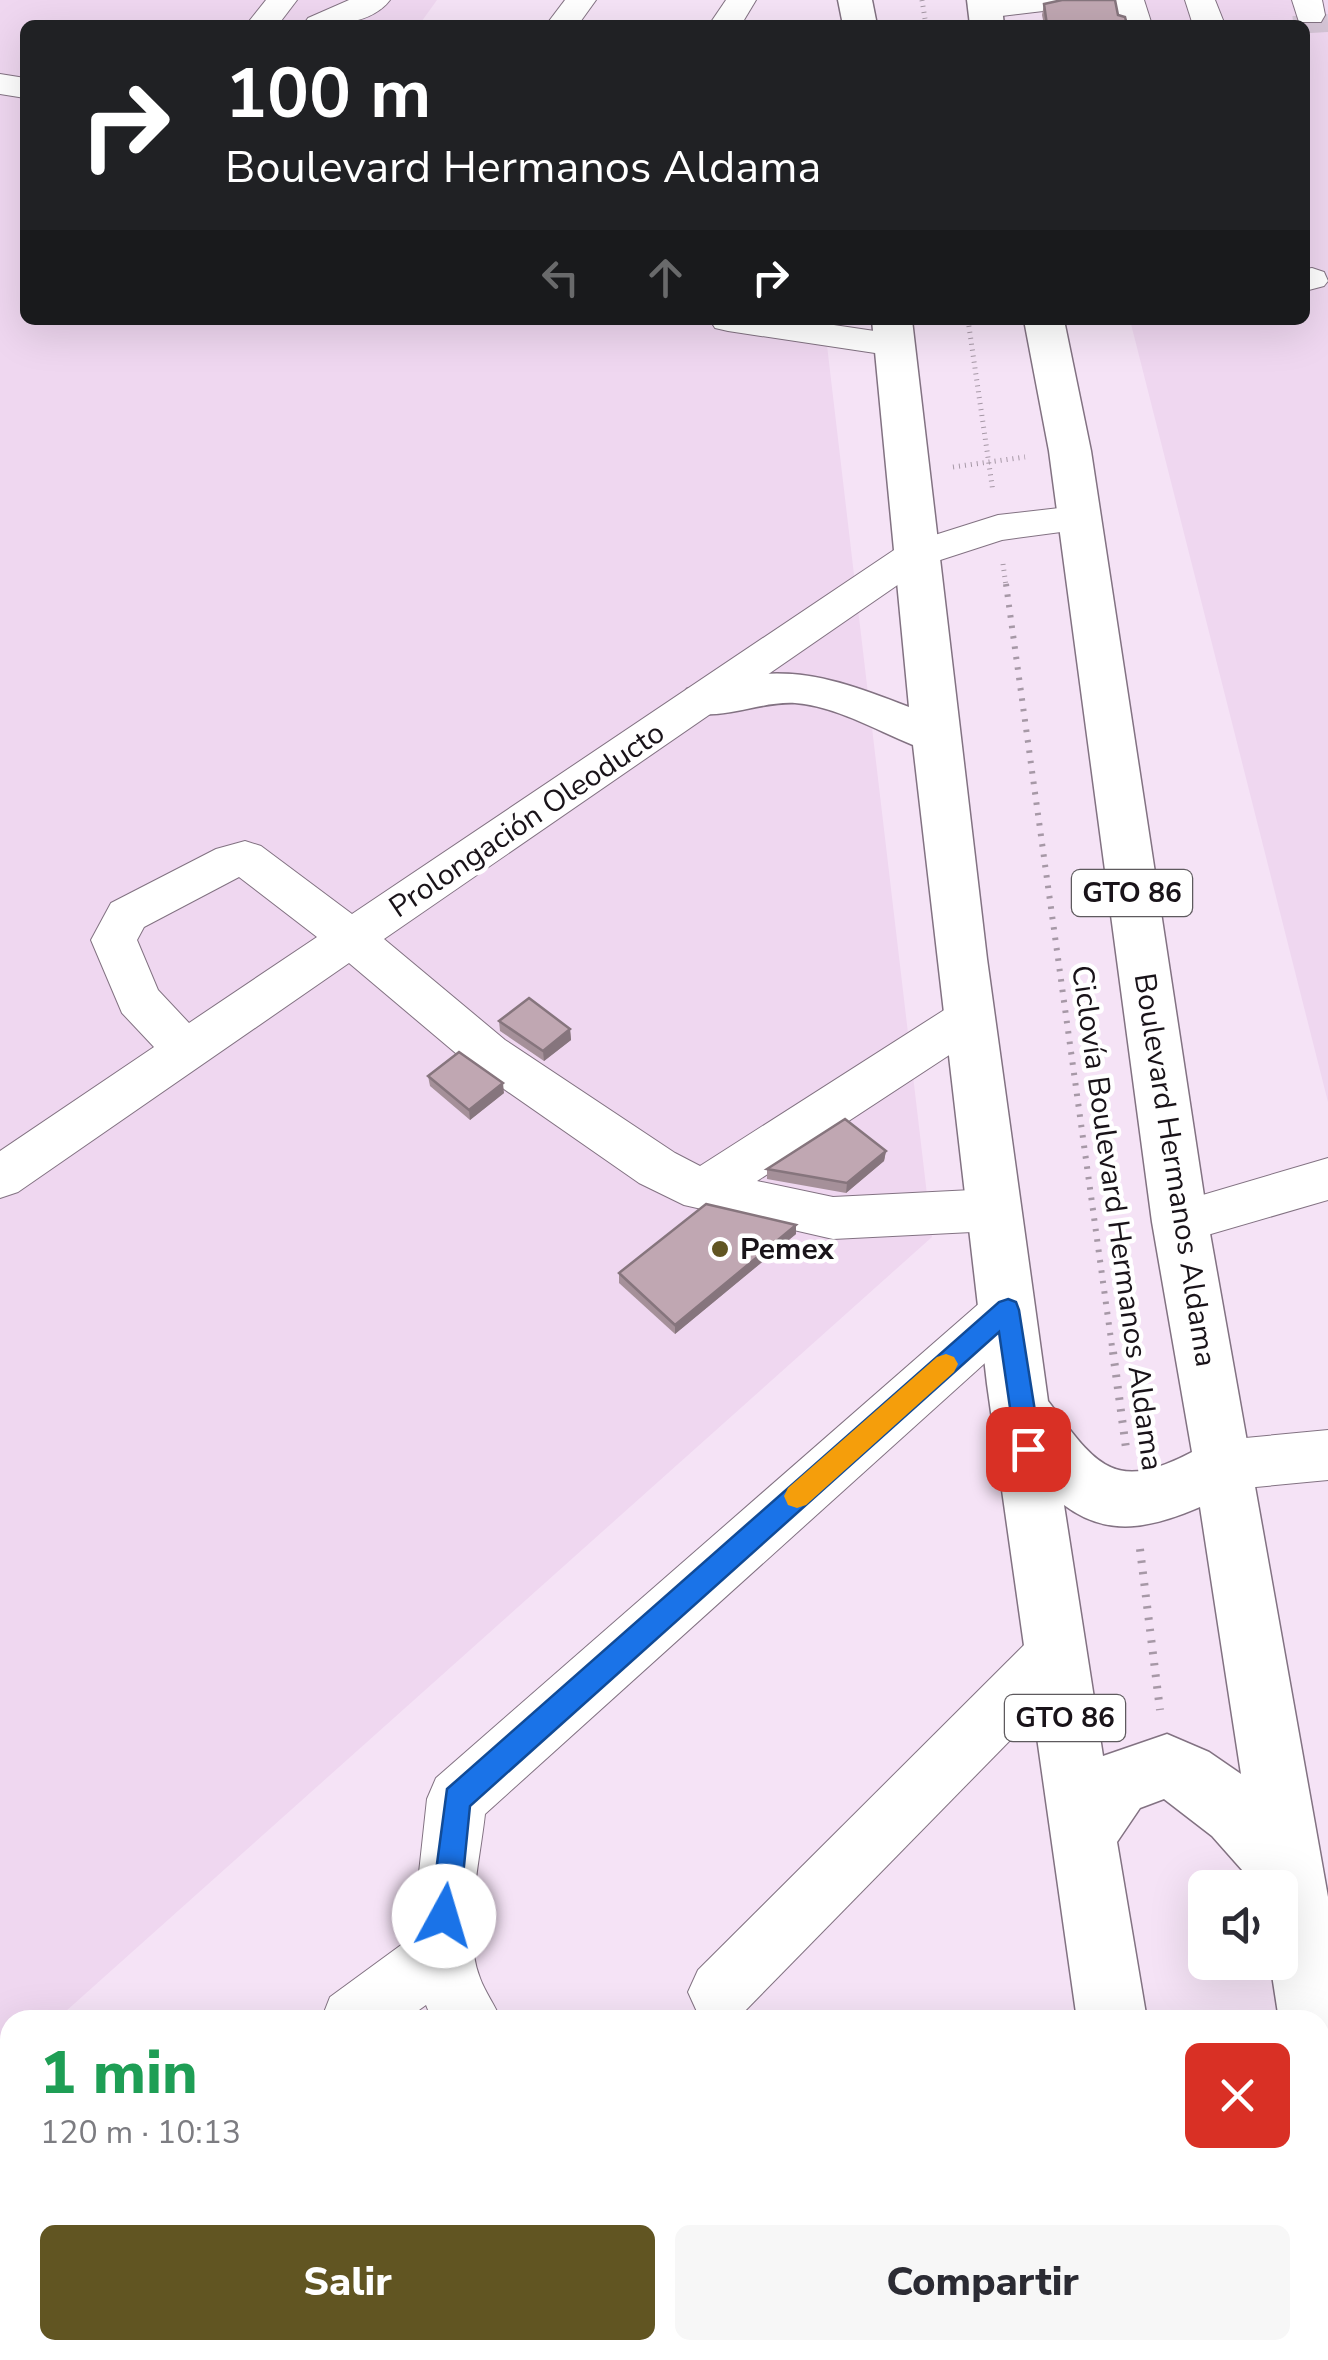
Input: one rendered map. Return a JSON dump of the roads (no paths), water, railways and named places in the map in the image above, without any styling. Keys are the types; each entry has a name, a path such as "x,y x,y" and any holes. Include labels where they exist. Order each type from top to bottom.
{"main road":[{"name":"Boulevard Hermanos Aldama","path":"1045,325 1070,451 1180,1222 1305,1888 1313,2010"},
{"name":"GTO 86","path":"893,333 934,736 992,1210 1110,2010"},
{"path":"703,700 792,687 828,692 934,736"},
{"path":"1024,1415 1075,1482 1117,1500 1169,1493 1224,1465"},
{"path":"1082,1835 1118,1783 1167,1766 1187,1774 1236,1812 1305,1888"}],"street":[{"path":"266,20 282,0"},
{"path":"330,20 375,0"},
{"path":"566,20 582,0"},
{"path":"985,11 1060,0"},
{"path":"791,325 893,333"},
{"name":"Prolongación Oleoducto","path":"0,1177 914,555 998,528 1077,519"},
{"path":"186,1052 139,1000 114,940 127,914 232,860 245,858 352,939 488,1052 657,1168 702,1190 832,1218 992,1210"},
{"path":"702,1190 969,1018"},
{"path":"1180,1222 1328,1178"},
{"path":"460,2010 454,2004 440,1954 456,1799 1008,1310"},
{"path":"1224,1465 1328,1455"},
{"path":"720,1992 1056,1653"},
{"path":"366,2010 440,1954"}],"tunnel":[{"path":"1310,15 1311,33"}],"place":[{"name":"Pemex","path":"720,1249"}]}
